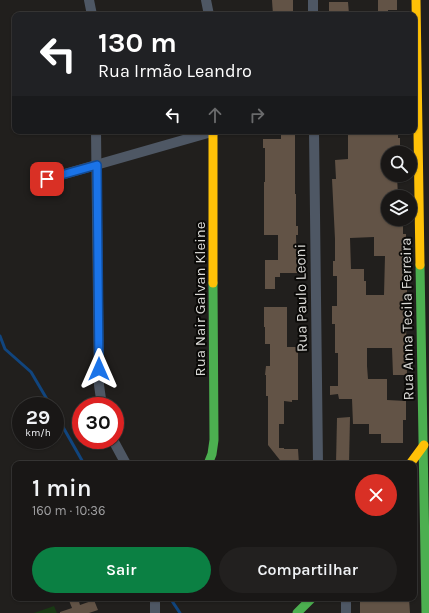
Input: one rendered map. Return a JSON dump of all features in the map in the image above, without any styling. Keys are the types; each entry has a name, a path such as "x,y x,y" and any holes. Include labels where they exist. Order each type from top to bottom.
{"street":[{"path":"89,0 91,12"},
{"path":"206,0 208,12"},
{"path":"313,0 313,12"},
{"name":"Rua Anna Tecila Ferreira","path":"416,0 416,12"},
{"name":"Rua Anna Tecila Ferreira","path":"417,114 426,442 426,613"},
{"path":"96,134 99,385 101,397"},
{"path":"47,179 204,134"},
{"name":"Rua Nair Galvan Kleine","path":"210,461 214,448 214,134"},
{"name":"Rua Paulo Leoni","path":"314,134 318,461"},
{"path":"412,461 426,442"},
{"path":"118,449 124,461"},
{"path":"155,601 155,613"},
{"path":"297,613 309,601"},
{"path":"346,601 346,613"}],"green space":[{"path":"54,606 57,613 34,613"}],"building":[{"path":"272,0 293,0 293,12 273,12"},
{"path":"378,0 397,0 397,10 378,12"},
{"path":"329,2 348,2 349,12 329,12"},
{"path":"281,134 295,134 296,226 298,226 298,235 296,235 297,273 280,273 280,277 275,277 275,289 265,289 265,260 278,260 278,235 264,235 265,148 263,148 263,139 281,139"},
{"path":"348,134 398,134 398,138 400,138 400,146 381,146 381,182 397,182 398,190 381,190 381,226 403,226 403,234 406,234 404,281 407,281 407,375 393,375 392,348 367,348 367,366 368,379 387,379 387,400 406,401 406,420 403,420 403,443 381,443 381,434 369,434 369,424 353,424 352,399 339,399 338,394 330,395 330,386 338,386 338,353 335,353 335,324 332,324 332,306 337,306 337,276 333,276 335,239 332,179 336,179 335,160 348,159","holes":["374,237 374,256 385,256 384,295 366,295 364,269 351,269 350,238"]},
{"path":"264,307 287,307 287,347 298,347 298,400 292,400 292,402 284,401 284,424 279,424 279,448 298,449 299,461 281,461 268,445 268,396 266,396 265,375 266,366 270,366 270,344 265,344"},
{"path":"350,417 349,461 336,461 337,418"},
{"path":"69,601 79,601 80,605 94,601 98,610 89,613 60,613 72,608"},
{"path":"409,601 410,613 360,613 360,602"}],"waterway":[{"path":"0,336 5,349 31,372 46,397"},
{"path":"64,429 82,461"},
{"path":"172,601 180,613"}],"traffic: fast":[{"path":"420,265 426,613"},
{"path":"209,461 214,440 213,283"},
{"path":"297,613 309,601"}],"traffic: slow":[{"path":"416,0 416,12"},
{"path":"417,66 420,265"},
{"path":"213,134 213,283"},
{"path":"412,461 424,445"}],"route":[{"path":"47,179 97,165 99,369"}]}
